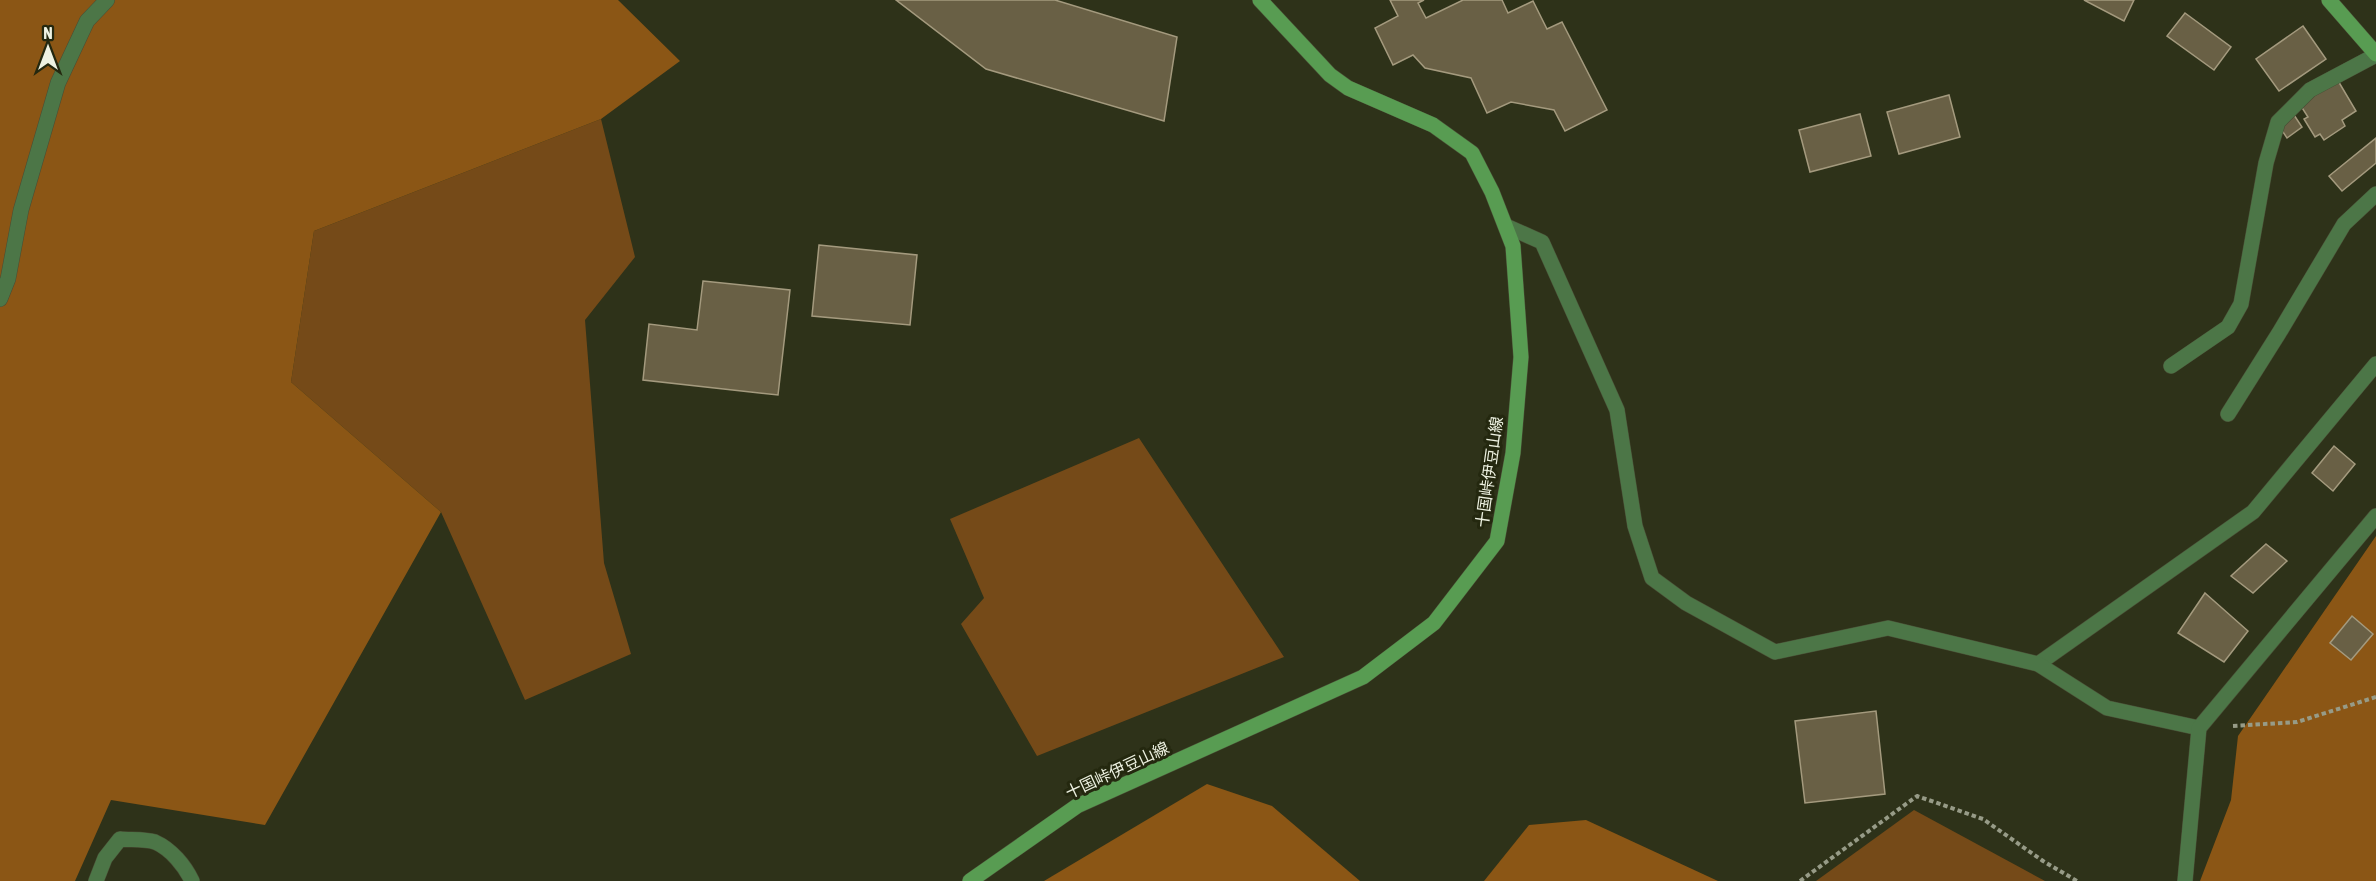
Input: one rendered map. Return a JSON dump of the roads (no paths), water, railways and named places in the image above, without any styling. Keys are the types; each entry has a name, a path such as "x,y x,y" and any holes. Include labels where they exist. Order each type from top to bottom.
{"main road":[{"name":"十国峠伊豆山線","path":"970,881 1077,806 1363,677 1434,623 1497,541 1513,453 1521,357 1513,246 1492,192 1472,153 1433,125 1348,88 1330,75 1260,0"},
{"path":"2328,0 2376,55"}],"street":[{"path":"0,299 8,279 21,210 58,83 87,21 107,0"},
{"path":"2171,366 2228,327 2241,304 2266,163 2278,122 2310,90 2376,55"},
{"path":"2228,414 2344,224 2376,194"},
{"path":"1506,226 1542,242 1617,410 1635,526 1652,578 1686,603 1775,652 1888,628 2038,664 2108,708 2199,728"},
{"path":"2038,664 2253,512 2376,364"},
{"path":"2185,881 2199,728 2376,516"},
{"path":"96,881 105,858 120,840 154,842 171,852 188,872 192,881"}]}
